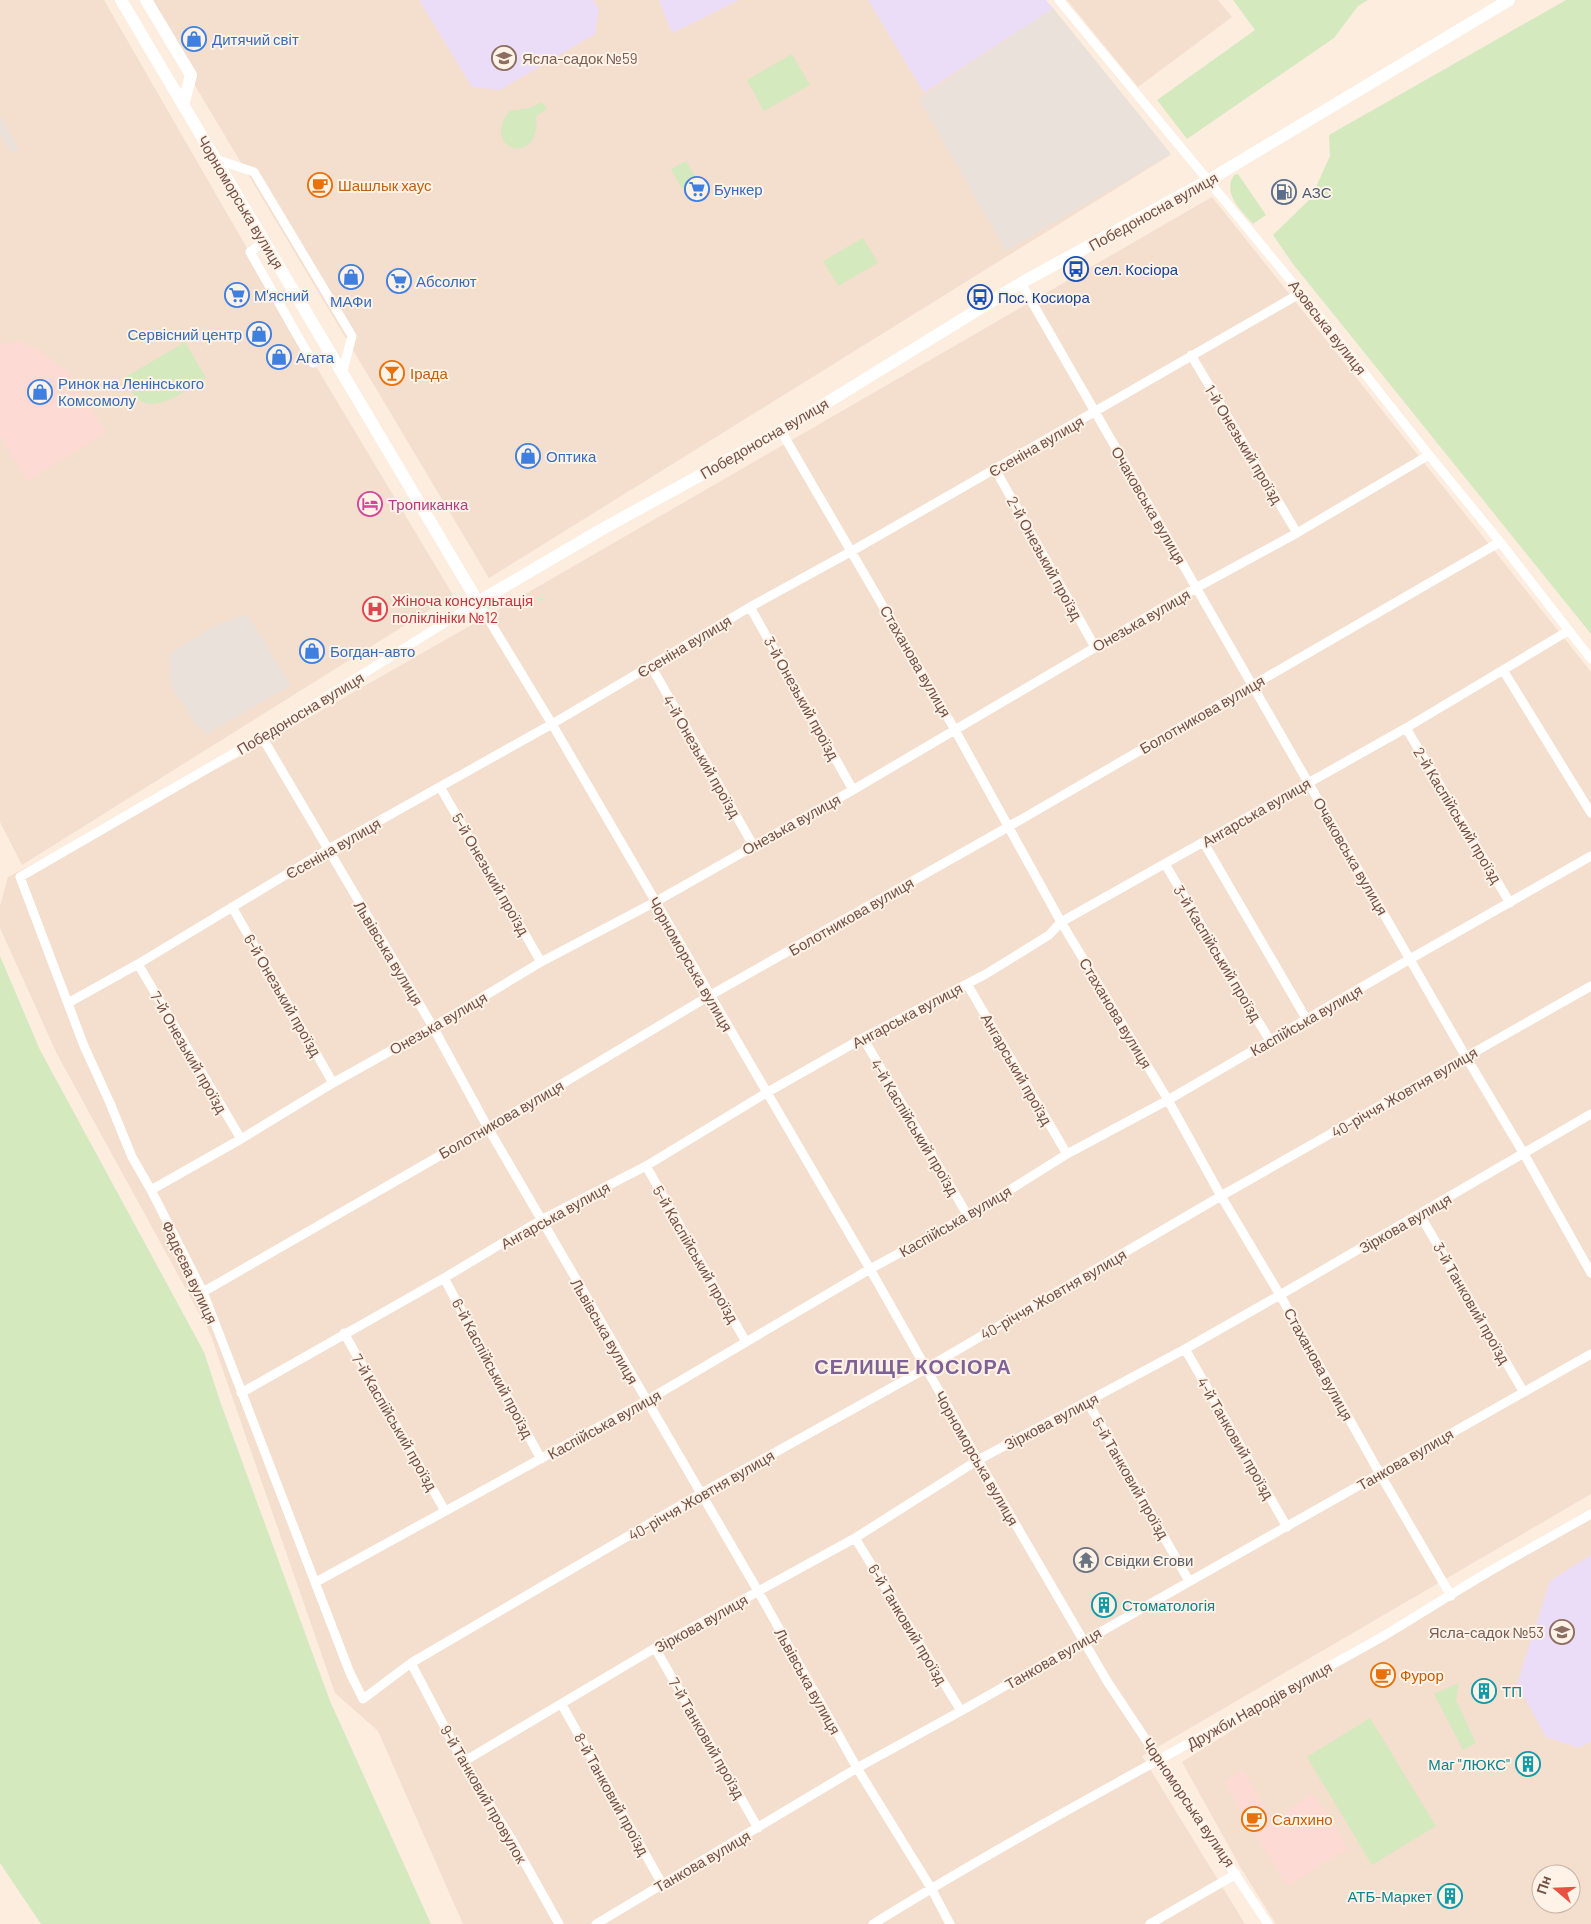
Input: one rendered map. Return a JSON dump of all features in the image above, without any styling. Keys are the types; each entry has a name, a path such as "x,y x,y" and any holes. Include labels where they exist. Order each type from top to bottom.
{"street":[{"name":"Чорноморська вулиця","path":"121,0 552,724 870,1269 1083,1641 1107,1681 1268,1924"},
{"path":"146,0 191,75 183,105"},
{"name":"Азовська вулиця","path":"1059,0 1301,293 1591,659"},
{"name":"Победоносна вулиця","path":"20,877 262,737 478,602 604,528 781,431 1021,283 1209,180 1510,0"},
{"path":"215,159 254,172 348,328 352,336 342,374"},
{"path":"264,242 250,252 313,363 330,353"},
{"name":"Очаковська вулиця","path":"1021,283 1591,1273"},
{"name":"Єсеніна вулиця","path":"68,1003 138,964 327,850 552,724 750,607 852,551 1301,293"},
{"name":"1-й Онезький проїзд","path":"1191,355 1297,533"},
{"name":"Стаханова вулиця","path":"781,431 955,730 1061,922 1168,1100 1221,1196 1280,1295 1451,1596"},
{"name":"Онезька вулиця","path":"152,1190 541,962 655,902 853,790 1196,588 1297,533 1429,455"},
{"name":"2-й Онезький проїзд","path":"995,469 1095,647"},
{"name":"Болотникова вулиця","path":"203,1292 488,1128 709,996 1008,827 1500,542"},
{"name":"3-й Онезький проїзд","path":"750,607 853,790"},
{"name":"Ангарська вулиця","path":"241,1393 444,1278 541,1220 646,1166 766,1093 863,1038 967,984 1049,935 1061,922 1406,728 1568,631"},
{"name":"4-й Онезький проїзд","path":"651,666 753,845"},
{"path":"1503,670 1591,813"},
{"name":"2-й Каспійський проїзд","path":"1406,728 1510,903"},
{"name":"Львівська вулиця","path":"262,737 433,1027 541,1220 758,1591 857,1768 931,1888 950,1924"},
{"name":"5-й Онезький проїзд","path":"440,787 541,962"},
{"path":"1204,842 1307,1020"},
{"name":"Каспійська вулиця","path":"316,1582 646,1401 870,1269 968,1216 1067,1154 1168,1100 1591,856"},
{"name":"3-й Каспійський проїзд","path":"1166,864 1270,1041"},
{"name":"Фадєєва вулиця","path":"20,877 84,1046 132,1157 152,1190 203,1292 350,1673 363,1698"},
{"name":"6-й Онезький проїзд","path":"232,907 333,1083"},
{"name":"7-й Онезький проїзд","path":"138,964 241,1139"},
{"name":"Ангарський проїзд","path":"967,984 1067,1154"},
{"name":"40-річчя Жовтня вулиця","path":"363,1698 411,1663 700,1494 926,1369 1221,1196 1591,986"},
{"name":"4-й Каспійський проїзд","path":"863,1038 968,1216"},
{"name":"Зіркова вулиця","path":"463,1762 562,1705 655,1648 856,1538 978,1460 1185,1349 1420,1215 1591,1114"},
{"name":"5-й Каспійський проїзд","path":"646,1166 746,1342"},
{"name":"3-й Танковий проїзд","path":"1420,1215 1523,1391"},
{"name":"6-й Каспійський проїзд","path":"444,1278 541,1459"},
{"name":"7-й Каспійський проїзд","path":"344,1334 445,1511"},
{"name":"4-й Танковий проїзд","path":"1185,1349 1287,1527"},
{"name":"Танкова вулиця","path":"596,1924 857,1768 1591,1354"},
{"name":"5-й Танковий проїзд","path":"1087,1401 1189,1582"},
{"name":"Дружби Народів вулиця","path":"873,1924 931,1888 1451,1596 1496,1567 1591,1514"},
{"name":"6-й Танковий проїзд","path":"856,1538 961,1711"},
{"name":"7-й Танковий проїзд","path":"655,1648 758,1828"},
{"name":"9-й Танковий провулок","path":"411,1663 463,1762 512,1840 559,1924"},
{"name":"8-й Танковий проїзд","path":"562,1705 662,1884"},
{"path":"1150,1924 1236,1874"}],"shaded area":[{"path":"0,0 104,0 293,328 453,595 22,865 0,822"},
{"path":"144,0 1039,0 1170,155 489,578"},
{"name":"Ясла-садок №59","path":"419,0 593,0 599,9 595,34 500,90 472,87"},
{"path":"659,0 739,0 672,33"},
{"path":"868,0 1046,0 1053,8 924,93"},
{"path":"1067,0 1218,0 1232,17 1138,87"},
{"path":"1053,8 1171,154 1006,251 919,99"},
{"path":"0,115 19,149 11,153 0,133"},
{"path":"1212,197 1591,672 1591,1494 1142,1756 1245,1924 463,1924 378,1731 335,1693 210,1333 57,1054 0,928 0,906 8,877 247,753"},
{"name":"Ринок на Ленінського Комсомолу","path":"21,341 38,350 67,371 106,432 28,481 0,436 0,345"},
{"path":"240,616 248,616 291,685 207,734 198,727 171,686 169,654 213,627"},
{"path":"1591,1514 1591,1924 1276,1924 1242,1870 1182,1762 1381,1637"},
{"name":"Ясла-садок №53","path":"1591,1555 1591,1741 1579,1748 1546,1737 1517,1684 1550,1581"},
{"path":"1243,1770 1274,1822 1312,1793 1349,1848 1287,1886 1224,1782"}],"green space":[{"path":"1233,0 1368,0 1358,6 1334,38 1187,139 1157,100 1255,30"},
{"path":"1566,0 1591,0 1591,634 1293,264 1273,235 1311,198 1330,156 1329,135"},
{"path":"792,54 810,85 764,111 747,80"},
{"path":"542,102 547,109 536,116 536,132 531,142 523,148 514,148 506,144 502,136 502,125 509,111 529,108"},
{"path":"686,161 697,180 682,189 671,169"},
{"path":"1238,174 1266,215 1253,224 1234,201 1230,189 1234,175"},
{"path":"863,238 878,263 838,286 823,261"},
{"path":"185,342 206,378 162,402 144,403 137,398 124,378"},
{"path":"0,956 40,1050 204,1352 221,1404 330,1701 431,1924 41,1924 0,1863"},
{"path":"1459,1683 1456,1700 1476,1743 1463,1750 1434,1694"},
{"path":"1370,1718 1436,1826 1372,1865 1307,1757"}],"place":[{"name":"Дитячий світ","path":"194,39"},
{"name":"Ясла-садок №59","path":"504,58"},
{"name":"Шашлык хаус","path":"320,185"},
{"name":"Бункер","path":"697,189"},
{"name":"АЗС","path":"1284,192"},
{"name":"сел. Косіора","path":"1076,269"},
{"name":"МАФи","path":"351,277"},
{"name":"Абсолют","path":"399,281"},
{"name":"М'ясний","path":"237,295"},
{"name":"Пос. Косиора","path":"980,297"},
{"name":"Сервісний центр","path":"259,334"},
{"name":"Агата","path":"279,357"},
{"name":"Ірада","path":"392,373"},
{"name":"Ринок на Ленінського Комсомолу","path":"40,392"},
{"name":"Оптика","path":"528,456"},
{"name":"Тропиканка","path":"370,504"},
{"name":"Жіноча консультація поліклініки №12","path":"375,609"},
{"name":"Богдан-авто","path":"312,651"},
{"name":"Свідки Єгови","path":"1086,1560"},
{"name":"Стоматологія","path":"1104,1605"},
{"name":"Ясла-садок №53","path":"1562,1632"},
{"name":"Фурор","path":"1383,1675"},
{"name":"ТП","path":"1484,1691"},
{"name":"Маг \"ЛЮКС\"","path":"1528,1764"},
{"name":"Салхино","path":"1254,1819"},
{"name":"АТБ-Маркет","path":"1450,1896"}],"district":[{"name":"СЕЛИЩЕ КОСІОРА","path":"913,1366"}]}
